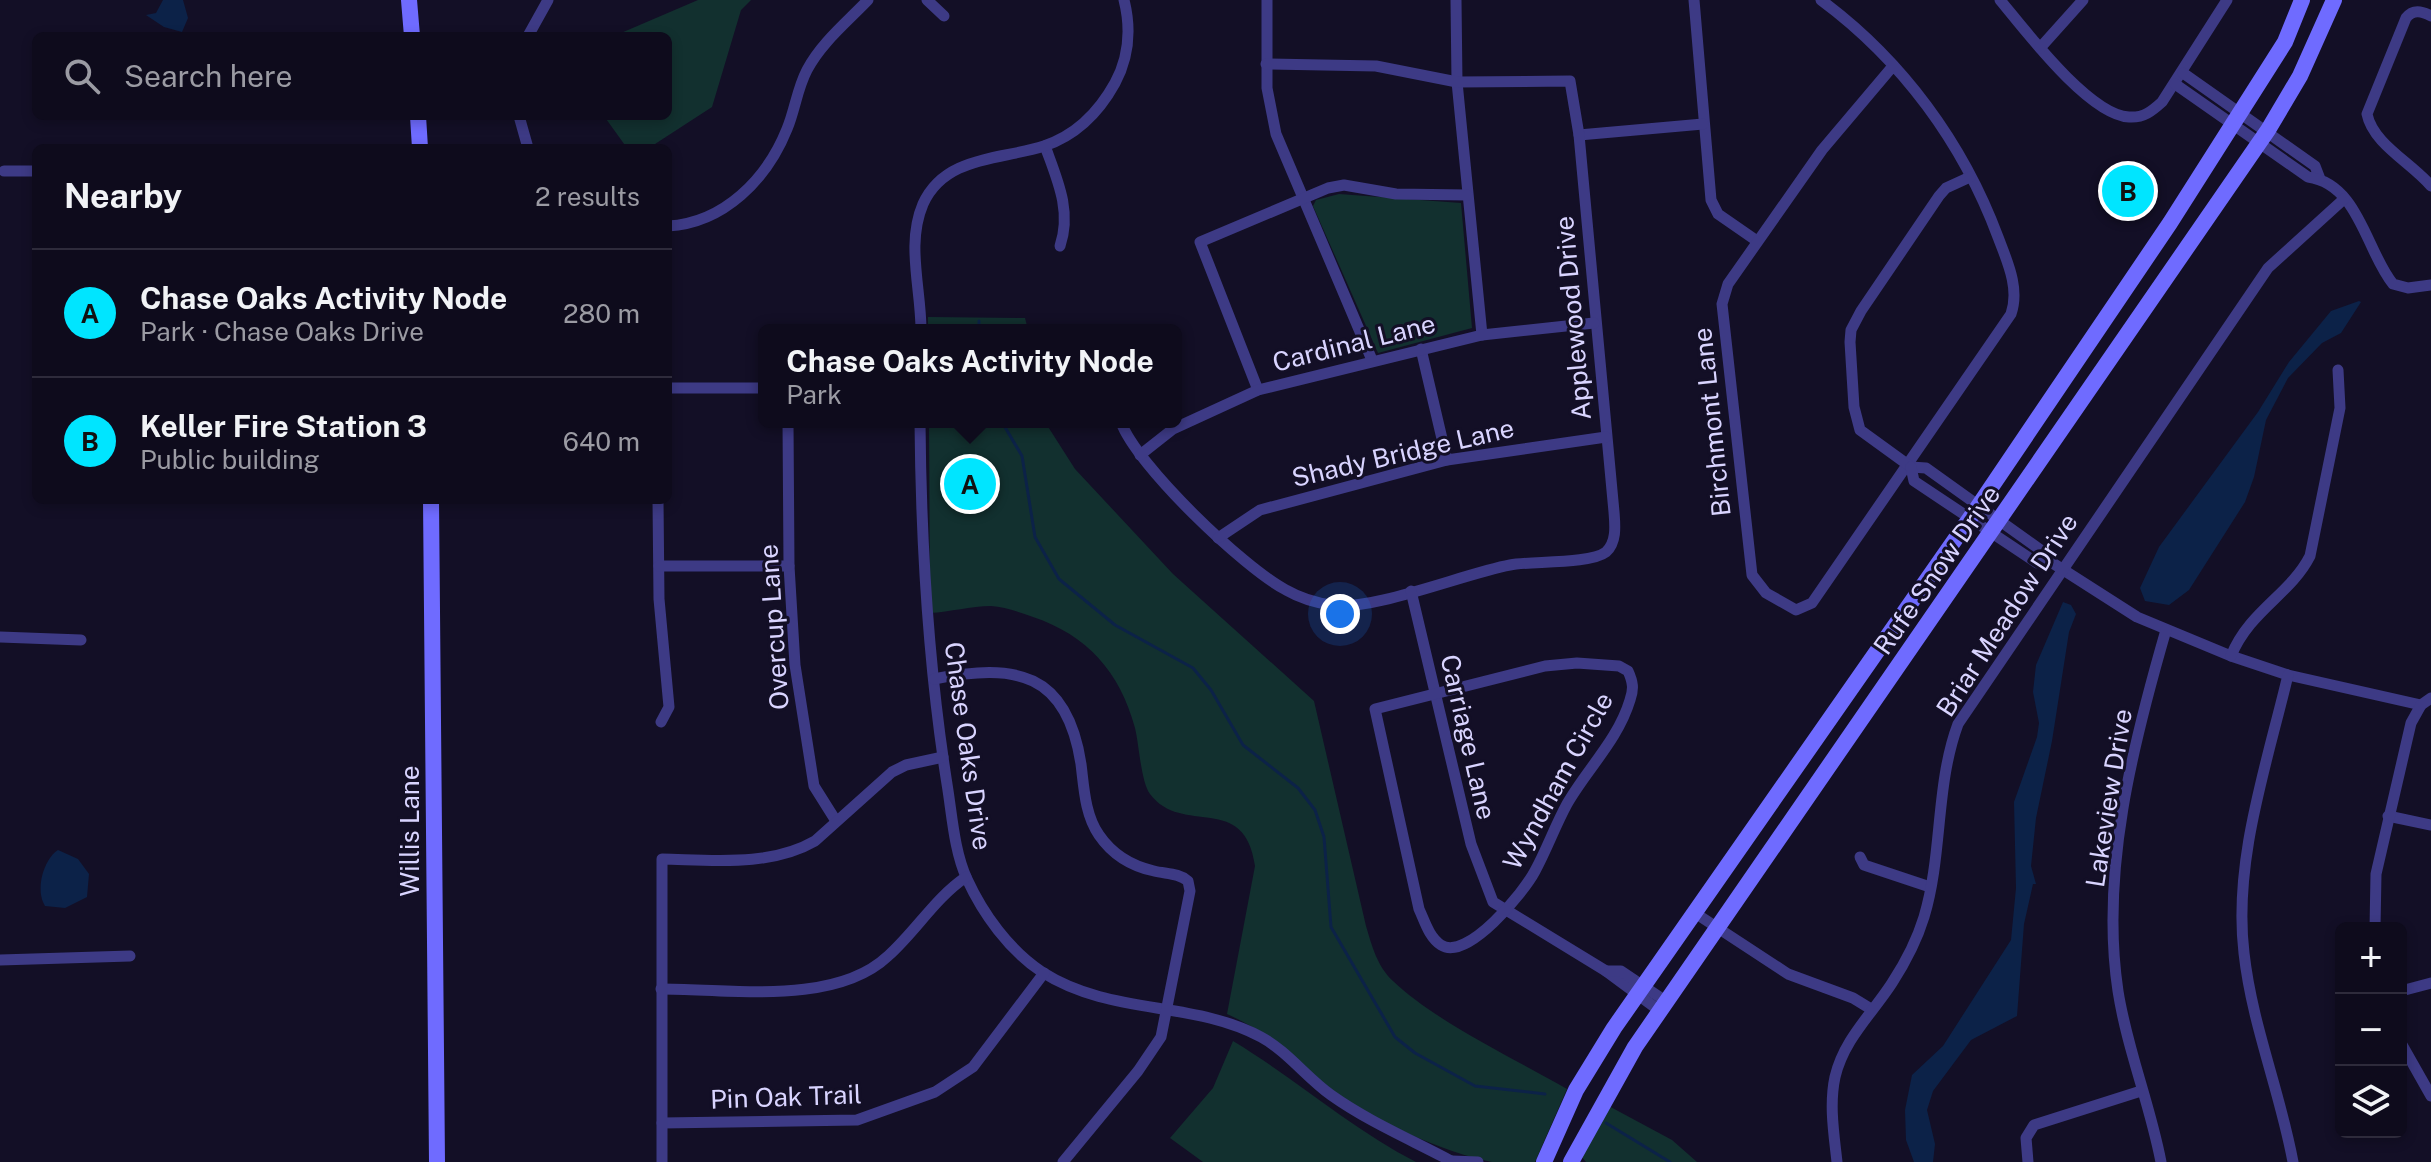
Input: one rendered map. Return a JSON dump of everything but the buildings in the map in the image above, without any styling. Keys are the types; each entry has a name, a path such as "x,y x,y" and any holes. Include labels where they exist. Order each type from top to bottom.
{"main road":[{"path":"409,0 412,32"},
{"name":"Rufe Snow Drive","path":"1544,1162 1576,1090 2170,223 2285,42 2302,0"},
{"name":"Rufe Snow Drive","path":"1571,1162 1613,1082 1664,1006 1721,928 2264,136 2300,76 2334,0"},
{"path":"418,120 420,144"},
{"name":"Willis Lane","path":"431,504 437,1162"},
{"path":"1790,778 1811,794"}],"street":[{"path":"530,32 548,0"},
{"path":"672,225 717,212 751,186 779,147 806,71 831,37 868,0"},
{"path":"927,0 944,16"},
{"path":"921,324 914,241 925,201 940,180 966,163 1045,146 1072,133 1104,103 1122,68 1128,38 1124,0"},
{"path":"1267,0 1268,107 1276,134 1372,360"},
{"path":"1456,0 1457,82 1482,335"},
{"path":"1694,0 1703,124 1714,208 1757,241"},
{"path":"1821,0 1849,21 1937,117 1959,151 2001,245 2013,281 2015,303 2011,314 1956,390 1909,465"},
{"path":"2000,0 2057,68 2093,99 2125,117 2148,114 2175,84 2227,0"},
{"path":"2040,48 2083,0"},
{"path":"2431,16 2422,11 2412,12 2406,18 2367,114 2379,138 2431,186"},
{"path":"1266,64 1376,66 1457,82"},
{"name":"Birchmont Lane","path":"1893,66 1822,150 1728,284 1722,304 1746,528 1757,585 1783,605 1801,610 1812,603 1909,465"},
{"path":"2183,73 2237,118"},
{"name":"Applewood Drive","path":"1411,591 1509,565 1590,557 1608,549 1615,528 1579,135 1570,81 1457,82"},
{"path":"2175,84 2315,166 2320,179 2344,199 2367,232 2393,284 2408,288 2431,285"},
{"path":"520,120 527,144"},
{"path":"1579,135 1703,124"},
{"path":"1045,146 1062,192 1066,228 1060,246"},
{"path":"4,171 32,171"},
{"path":"1970,177 1946,188 1939,196 1851,330 1856,422 1869,438 1909,465 1926,468 1996,527 2042,551 2056,566 2166,630 2288,675 2426,702 2411,723 2388,816 2376,874 2375,922"},
{"path":"1258,390 1200,242 1344,185 1396,194 1467,195"},
{"name":"Briar Meadow Drive","path":"1837,1162 1832,1109 1836,1073 1871,1009 1891,986 1924,916 1943,773 1958,724 2056,566 2268,268 2344,199"},
{"name":"Cardinal Lane","path":"1182,425 1258,390 1372,360 1482,335 1594,323"},
{"path":"1421,349 1447,460"},
{"path":"2231,656 2249,622 2297,576 2310,556 2340,408 2338,370"},
{"path":"672,388 758,388"},
{"name":"Overcup Lane","path":"788,428 789,566 795,665 810,772 820,800 836,821"},
{"name":"Chase Oaks Drive","path":"920,428 921,522 943,757 966,877 997,929 1044,973 1111,1001 1221,1020 1264,1038 1346,1105 1452,1162 1478,1162"},
{"path":"1123,428 1140,455 1218,538 1269,580 1300,596 1336,606 1411,591"},
{"name":"Cardinal Lane","path":"1140,455 1175,428"},
{"name":"Shady Bridge Lane","path":"1218,538 1260,510 1447,460 1606,437"},
{"path":"658,504 669,707 661,722"},
{"path":"659,566 789,566"},
{"name":"Carriage Lane","path":"1411,591 1475,857 1493,902 1503,911 1606,971 1621,971 1641,991 1664,1006"},
{"name":"Lakeview Drive","path":"2161,1162 2141,1091 2118,987 2115,883 2122,824 2148,694 2166,630"},
{"path":"0,637 81,640"},
{"name":"Wyndham Circle","path":"1435,694 1545,666 1577,663 1619,666 1632,679 1631,696 1616,733 1566,805 1534,873 1503,911"},
{"path":"934,679 1001,672 1042,686 1064,707 1071,720 1086,803 1099,834 1120,857 1150,871 1182,876 1188,881 1190,891 1161,1037 1138,1071 1063,1162"},
{"path":"2288,675 2250,838 2242,921 2256,1020 2293,1162"},
{"path":"1435,694 1375,709 1419,909 1428,931 1440,945 1456,949 1468,944 1503,911"},
{"path":"662,1162 662,859 720,860 784,854 815,841 892,772 906,765 943,757"},
{"path":"2388,816 2431,825"},
{"path":"1860,857 1864,865 1930,887"},
{"path":"661,989 826,988 851,979 888,956 942,895 966,877"},
{"path":"1695,913 1788,974 1871,1009"},
{"path":"0,960 130,956"},
{"name":"Pin Oak Trail","path":"662,1123 857,1120 921,1098 973,1067 1044,973"},
{"path":"2407,989 2431,983"},
{"path":"2407,1054 2431,1096"},
{"path":"2028,1162 2026,1138 2034,1125 2141,1091"}],"green space":[{"path":"698,0 751,0 741,10 712,107 655,144 624,144 607,120 672,120 672,32 623,32"},
{"path":"1339,194 1461,203 1472,328 1378,353 1313,206 1316,200"},
{"path":"928,317 1025,318 1026,324 928,324"},
{"path":"929,428 1049,428 1075,469 1173,574 1314,701 1366,926 1383,969 1393,981 1431,1011 1567,1089 1535,1162 1492,1162 1473,1158 1386,1123 1331,1089 1271,1039 1227,1014 1255,866 1249,843 1239,829 1211,818 1178,813 1163,806 1150,794 1142,772 1135,728 1120,690 1099,658 1070,634 1033,617 991,606 930,613"},
{"path":"1233,1041 1368,1134 1416,1162 1203,1162 1170,1138 1213,1088"},
{"path":"1605,1104 1672,1140 1697,1162 1586,1162 1580,1155"}],"water":[{"path":"163,0 183,0 188,18 182,32 164,27 146,15 156,13"},
{"path":"2359,301 2341,333 2322,343 2288,378 2266,420 2254,477 2245,502 2189,590 2169,605 2145,601 2140,588 2159,547 2258,412 2289,362 2331,311"},
{"path":"2063,602 2071,605 2076,614 2069,632 2036,818 2031,866 2036,884 2033,884 2024,924 2017,1016 1971,1040 1933,1091 1927,1110 1935,1144 1933,1162 1914,1162 1906,1140 1905,1110 1912,1075 1943,1046 2011,940 2016,888 2014,802 2037,737 2039,723 2033,692 2036,665"},
{"path":"58,850 78,859 89,874 87,897 65,908 45,906 41,892 45,868"}],"waterway":[{"path":"1006,428 1022,456 1035,537 1059,579 1115,625 1193,668 1211,690 1243,745 1298,788 1315,810 1324,837 1331,927 1395,1037 1415,1053 1475,1086 1545,1094"},
{"path":"1606,1123 1670,1162"}],"place":[{"name":"Keller Fire Station 3","path":"2128,191"},
{"name":"Chase Oaks Activity Node","path":"970,484"}]}
